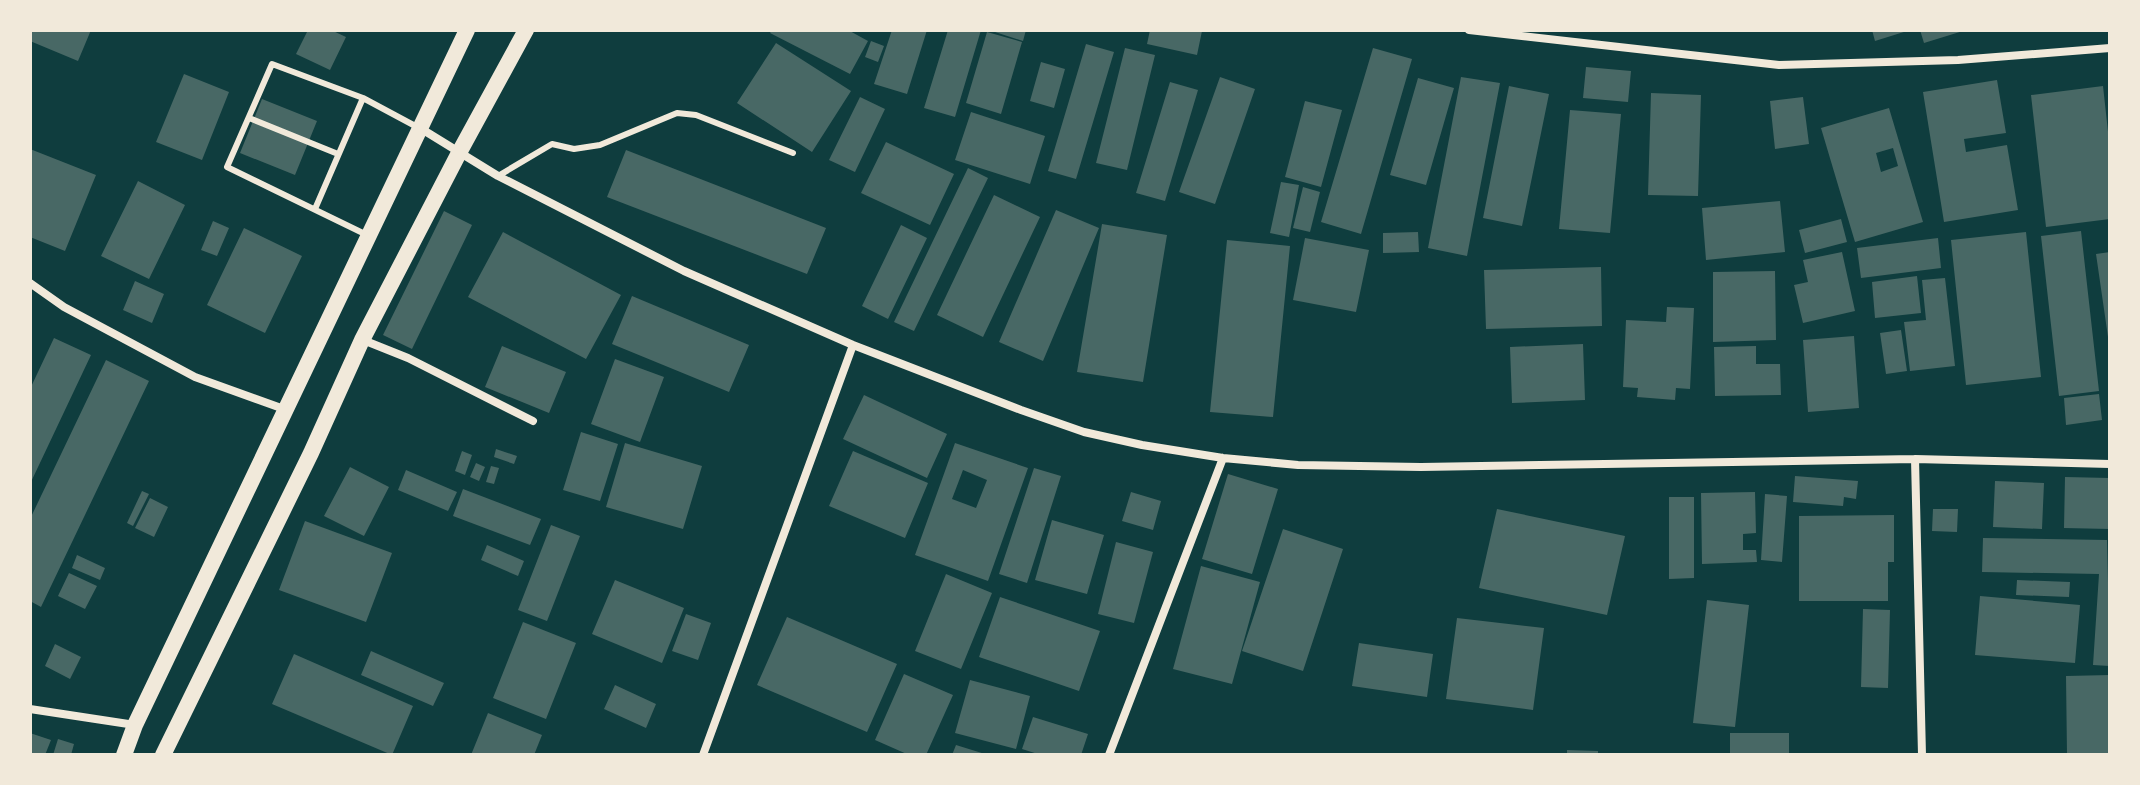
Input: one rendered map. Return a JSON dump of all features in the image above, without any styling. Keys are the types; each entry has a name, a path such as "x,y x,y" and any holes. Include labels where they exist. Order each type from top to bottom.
{"main road":[{"path":"124,755 135,725 284,409 467,30"},
{"path":"163,755 311,453 362,340 526,30"}],"street":[{"path":"1469,30 1779,65 1958,60 2110,48"},
{"path":"419,128 498,176 684,271 853,345 1084,432 1223,458 1298,465 1421,467 1915,459 2110,464"},
{"path":"30,283 64,307 195,377 284,409"},
{"path":"362,340 408,358 533,421"},
{"path":"703,755 853,345"},
{"path":"1109,755 1223,458"},
{"path":"1915,459 1922,755"},
{"path":"30,709 135,725"}],"lane":[{"path":"370,236 227,167 272,64 363,98 419,128"},
{"path":"315,209 363,98"},
{"path":"498,176 552,144 574,149 600,145 677,113 696,115 793,153"},
{"path":"249,118 338,154"}],"building":[{"path":"30,30 91,30 78,61 30,41"},
{"path":"308,30 331,30 346,37 330,70 296,54"},
{"path":"772,30 848,30 868,41 850,74 770,33"},
{"path":"892,30 927,30 907,94 874,84"},
{"path":"948,30 981,30 955,117 924,108"},
{"path":"989,30 1026,30 1023,41"},
{"path":"1150,30 1202,31 1197,55 1147,44"},
{"path":"1872,30 1907,30 1907,31 1875,41"},
{"path":"1920,30 1963,30 1963,31 1924,43"},
{"path":"987,32 1022,42 1001,114 966,103"},
{"path":"871,41 884,46 878,62 865,57"},
{"path":"776,43 851,91 812,152 737,103"},
{"path":"1086,44 1114,52 1076,179 1048,171"},
{"path":"1125,48 1155,55 1127,170 1096,163"},
{"path":"1373,48 1412,59 1361,234 1321,222"},
{"path":"1041,62 1065,69 1054,108 1030,101"},
{"path":"1586,67 1631,71 1628,102 1583,98"},
{"path":"184,74 229,92 202,160 156,142"},
{"path":"1220,77 1255,89 1215,204 1179,192"},
{"path":"1461,77 1500,83 1467,256 1428,248"},
{"path":"1418,78 1454,88 1426,185 1390,175"},
{"path":"1997,80 2006,133 1964,139 1966,152 2007,145 2018,210 1944,222 1923,92"},
{"path":"1170,82 1198,90 1165,201 1136,193"},
{"path":"1509,86 1549,94 1522,226 1483,218"},
{"path":"2103,86 2110,150 2110,219 2046,227 2031,95"},
{"path":"1651,93 1701,95 1698,196 1648,195"},
{"path":"860,97 885,109 855,172 829,160"},
{"path":"1803,97 1809,144 1775,149 1770,101"},
{"path":"262,99 317,121 295,175 240,153"},
{"path":"1305,101 1342,110 1321,187 1285,177"},
{"path":"1889,108 1923,222 1855,242 1821,128","holes":["1893,148 1898,166 1881,172 1876,153"]},
{"path":"1570,110 1621,114 1610,233 1559,229"},
{"path":"971,112 1045,136 1030,184 955,160"},
{"path":"886,142 954,174 930,225 861,193"},
{"path":"30,149 96,175 65,251 30,237"},
{"path":"626,150 826,228 807,274 607,197"},
{"path":"968,168 988,178 914,331 894,322"},
{"path":"138,181 185,205 149,279 101,256"},
{"path":"1281,182 1299,185 1289,237 1270,233"},
{"path":"1303,187 1320,192 1310,232 1293,228"},
{"path":"994,195 1040,217 983,337 937,315"},
{"path":"1780,201 1785,252 1706,260 1702,208"},
{"path":"1056,210 1099,228 1043,361 999,342"},
{"path":"444,211 472,225 412,349 383,335"},
{"path":"1841,219 1847,242 1805,253 1799,230"},
{"path":"213,221 229,228 217,256 201,250"},
{"path":"1102,224 1167,235 1143,382 1077,372"},
{"path":"901,225 927,238 888,319 862,306"},
{"path":"244,228 302,256 265,333 207,305"},
{"path":"2081,231 2099,391 2059,396 2041,236"},
{"path":"503,232 621,295 586,359 468,297"},
{"path":"1418,232 1419,252 1383,253 1383,233"},
{"path":"2026,232 2041,377 1966,385 1951,240"},
{"path":"1305,238 1369,250 1356,312 1293,300"},
{"path":"1938,238 1941,268 1861,278 1857,248"},
{"path":"1227,240 1290,246 1273,417 1210,412"},
{"path":"1842,252 1855,311 1803,323 1794,285 1808,282 1803,260"},
{"path":"2110,252 2110,337 2108,337 2096,254"},
{"path":"1601,267 1602,326 1486,329 1484,270"},
{"path":"1775,271 1776,340 1713,342 1713,272"},
{"path":"1917,276 1921,313 1875,318 1872,282"},
{"path":"1945,278 1955,366 1910,371 1904,322 1926,320 1922,280"},
{"path":"135,281 164,294 152,323 123,310"},
{"path":"632,296 749,345 729,392 612,344"},
{"path":"1667,307 1694,308 1690,389 1676,388 1675,400 1637,397 1638,388 1623,387 1626,320 1666,322"},
{"path":"1901,330 1907,371 1886,374 1880,333"},
{"path":"1854,336 1859,408 1808,412 1803,340"},
{"path":"54,338 91,355 30,484 30,389"},
{"path":"1583,344 1585,400 1512,403 1510,347"},
{"path":"502,346 566,372 549,413 485,387"},
{"path":"1756,346 1756,364 1780,364 1781,395 1715,396 1714,347"},
{"path":"615,359 664,377 640,442 591,424"},
{"path":"106,360 149,381 41,607 30,601 30,519"},
{"path":"2099,394 2102,420 2066,425 2064,398"},
{"path":"864,395 947,434 927,478 843,439"},
{"path":"581,432 618,444 600,501 563,490"},
{"path":"625,443 702,466 683,529 606,507"},
{"path":"955,443 1028,468 988,581 915,555","holes":["963,470 987,480 976,508 952,499"]},
{"path":"496,449 517,456 514,464 494,457"},
{"path":"462,451 472,455 465,475 455,471"},
{"path":"853,451 928,483 905,538 829,506"},
{"path":"476,463 485,467 479,481 470,477"},
{"path":"491,466 499,468 494,484 486,482"},
{"path":"350,467 389,487 364,536 324,516"},
{"path":"1034,468 1061,476 1027,583 999,574"},
{"path":"406,470 457,492 448,511 398,490"},
{"path":"1228,474 1278,489 1252,574 1202,559"},
{"path":"1795,476 1858,481 1856,499 1844,497 1843,506 1793,502"},
{"path":"2065,477 2110,478 2110,529 2064,528"},
{"path":"1995,481 2044,483 2042,529 1993,527"},
{"path":"463,489 541,519 530,545 453,516"},
{"path":"142,491 149,494 133,526 127,523"},
{"path":"1131,492 1161,501 1153,530 1122,521"},
{"path":"1755,492 1756,533 1743,534 1743,550 1756,550 1757,562 1702,564 1701,493"},
{"path":"1765,494 1787,496 1782,562 1761,560"},
{"path":"1669,497 1694,497 1694,578 1669,579"},
{"path":"150,498 168,507 154,537 135,528"},
{"path":"1497,509 1625,536 1607,615 1479,588"},
{"path":"1933,509 1958,509 1957,532 1932,531"},
{"path":"1894,515 1894,562 1888,562 1888,601 1799,601 1799,516"},
{"path":"1052,520 1104,535 1087,594 1035,580"},
{"path":"305,521 392,553 366,622 279,590"},
{"path":"551,525 580,536 547,621 518,610"},
{"path":"1283,529 1343,549 1303,671 1242,651"},
{"path":"1983,538 2107,540 2110,666 2093,665 2099,574 1982,572"},
{"path":"1116,542 1153,552 1134,623 1098,614"},
{"path":"487,545 524,561 518,576 481,560"},
{"path":"77,555 105,568 100,580 72,568"},
{"path":"1201,566 1260,582 1232,684 1173,669"},
{"path":"69,573 97,586 85,609 58,596"},
{"path":"946,574 992,593 961,669 915,651"},
{"path":"615,580 684,608 662,663 592,634"},
{"path":"2017,580 2070,582 2069,597 2016,595"},
{"path":"1980,596 2080,605 2075,663 1975,655"},
{"path":"1000,597 1100,631 1079,691 979,657"},
{"path":"1707,600 1749,605 1735,727 1693,723"},
{"path":"1863,609 1890,610 1888,688 1861,687"},
{"path":"686,614 711,623 698,660 672,651"},
{"path":"787,617 897,664 867,732 757,685"},
{"path":"1457,618 1544,628 1533,710 1446,699"},
{"path":"523,622 576,643 546,719 493,698"},
{"path":"1359,643 1433,654 1427,697 1352,686"},
{"path":"55,644 81,657 70,679 45,666"},
{"path":"371,651 444,683 433,706 361,675"},
{"path":"294,654 413,706 392,755 272,704"},
{"path":"904,674 953,695 926,755 909,755 875,740"},
{"path":"2110,675 2110,755 2067,755 2066,676"},
{"path":"970,680 1030,696 1016,749 955,733"},
{"path":"615,685 656,704 646,728 604,709"},
{"path":"488,713 542,735 534,755 471,755"},
{"path":"1033,717 1088,734 1081,755 1041,755 1022,749"},
{"path":"30,733 51,740 45,755 30,754"},
{"path":"1730,733 1789,733 1789,755 1730,755"},
{"path":"58,739 74,744 71,755 53,755"},
{"path":"956,745 985,754 985,755 952,755"},
{"path":"1567,750 1598,751 1598,755 1567,755"}]}
